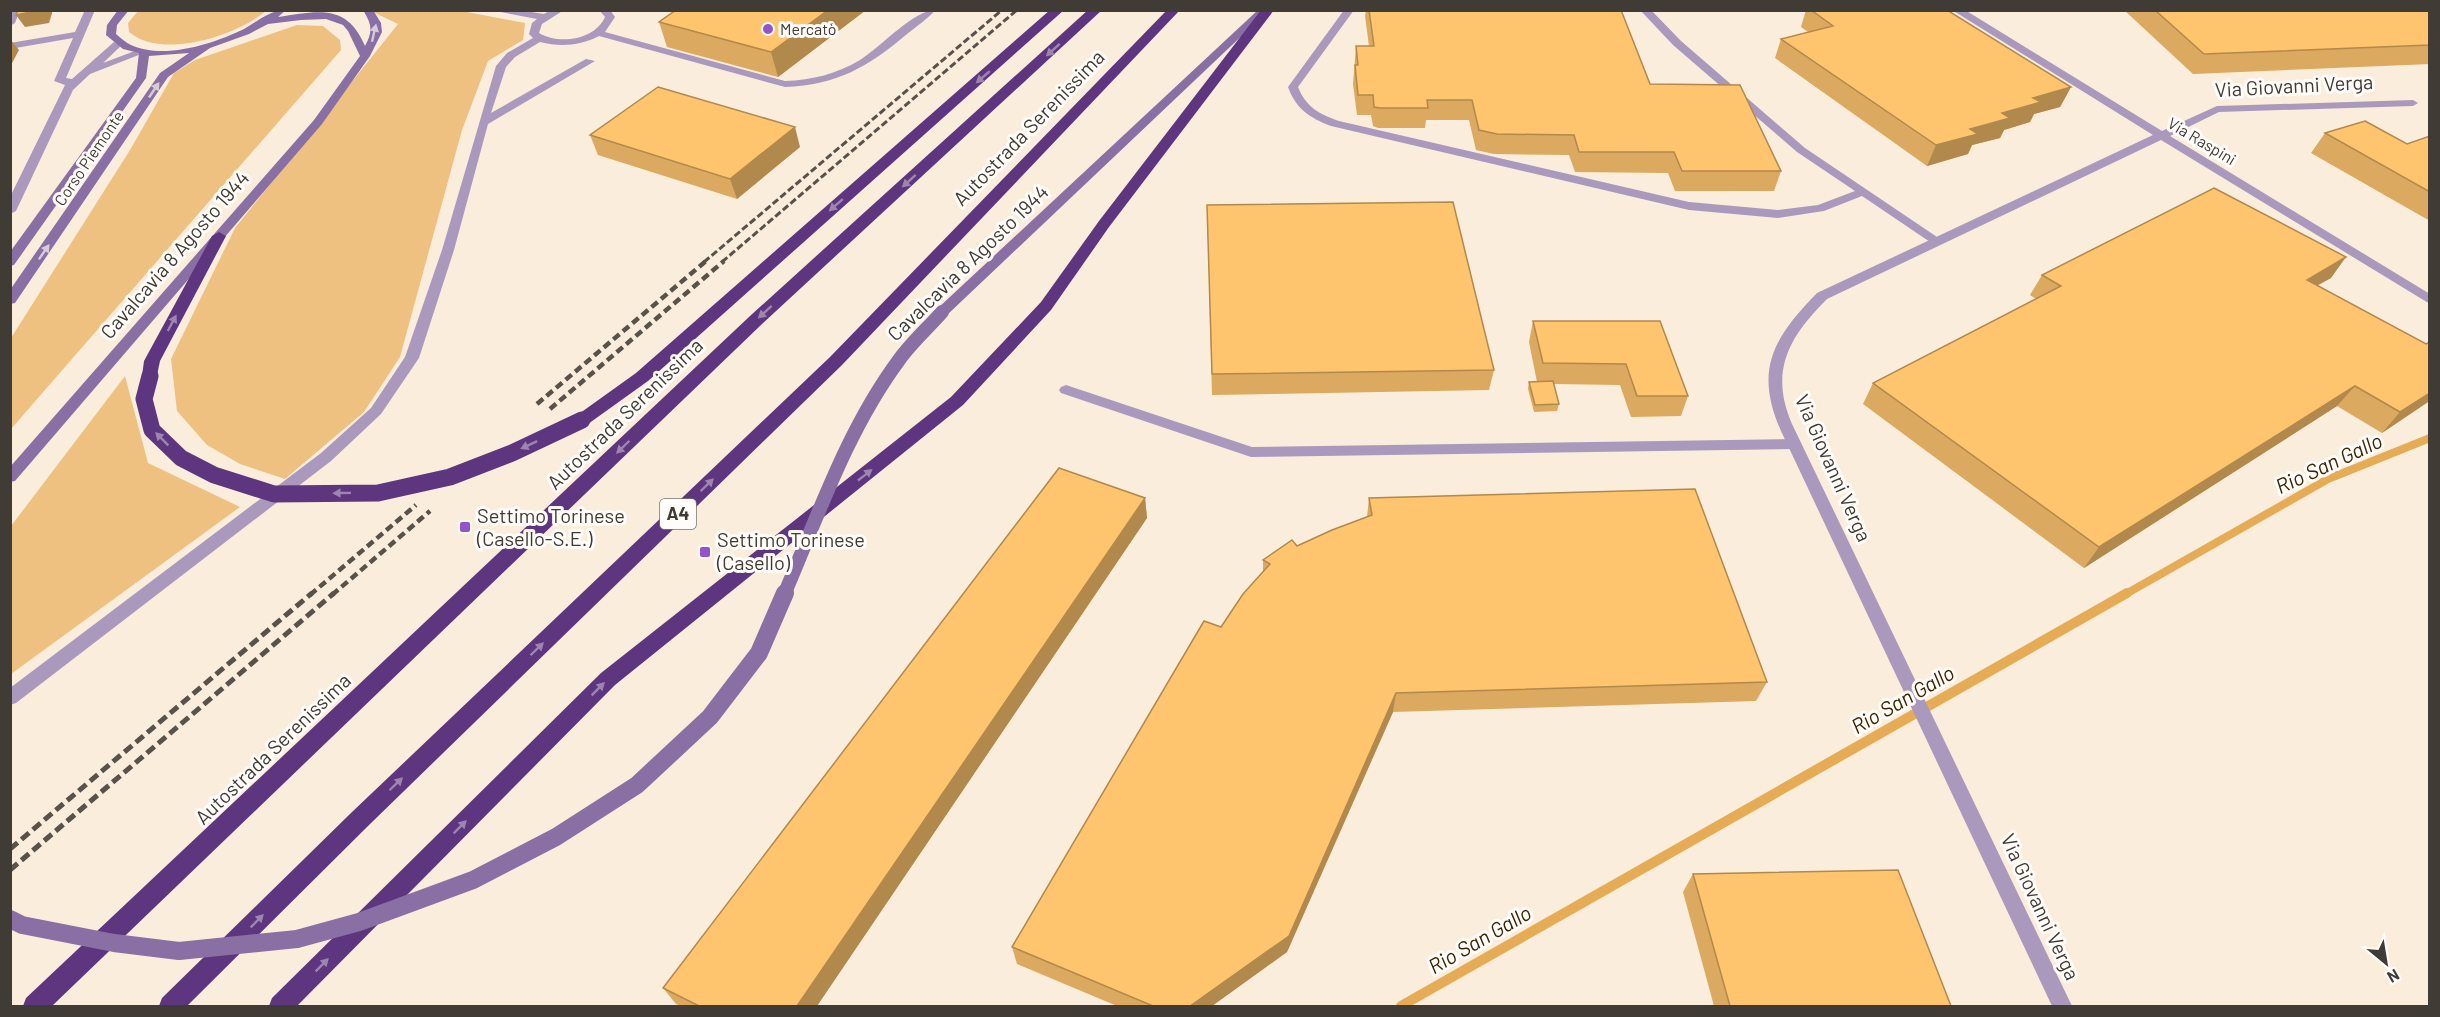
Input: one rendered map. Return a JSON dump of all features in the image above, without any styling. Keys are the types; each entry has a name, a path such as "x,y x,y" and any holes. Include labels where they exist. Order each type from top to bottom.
{"highway":[{"path":"219,236 152,361 144,399 152,430 181,458 214,475 274,494 378,493 450,477 512,453 582,420 642,377 1058,10"},
{"name":"Autostrada Serenissima","path":"35,1006 756,320 1096,10"},
{"name":"Autostrada Serenissima","path":"171,1006 359,820 836,361 1174,10"},
{"path":"281,1006 608,679 957,401 1046,306 1104,224 1266,10"}],"main road":[{"path":"124,10 112,25 111,35 118,44 144,51 184,50 230,40 268,21 281,10"},
{"name":"Cavalcavia 8 Agosto 1944","path":"10,477 318,122 364,56 377,32 376,23 368,10"},
{"name":"Cavalcavia 8 Agosto 1944","path":"10,919 22,925 114,944 179,951 297,939 359,922 473,880 556,837 638,785 710,717 759,653 842,459 867,411 899,359 942,312 1266,10"},
{"path":"268,21 326,15 339,19 353,31 364,56"},
{"name":"Corso Piemonte","path":"10,300 164,75 206,46"},
{"name":"Corso Piemonte","path":"10,262 141,78 144,51"}],"street":[{"path":"10,23 15,10"},
{"path":"74,82 59,81 90,10"},
{"path":"495,10 543,17"},
{"path":"539,38 534,28 543,17 559,10"},
{"path":"10,698 326,457 376,411 412,358 448,250 501,66 511,55 539,38 566,42 597,33 609,23 610,18 604,10"},
{"path":"597,33 774,82 803,85 827,81 851,71 931,10"},
{"path":"1349,10 1293,87 1297,101 1312,115 1335,124 1689,206 1778,214 1820,208 1863,192"},
{"path":"1645,10 1677,43 1801,150 1937,241"},
{"name":"Via Raspini","path":"1957,10 2430,300"},
{"path":"10,46 80,34"},
{"path":"10,211 63,96 102,55 118,44"},
{"path":"85,73 144,51"},
{"path":"483,122 590,61"},
{"name":"Via Giovanni Verga","path":"2062,1006 1794,444 1776,400 1774,365 1798,320 1822,296 2217,109 2412,103"},
{"path":"1066,390 1251,452 1794,444"}],"shaded area":[{"path":"139,10 266,11 237,29 218,36 179,44 160,44 143,40 129,32 128,23"},
{"path":"371,11 462,11 525,23 523,40 488,61 462,130 400,357 364,412 285,479 240,464 207,445 177,411 171,359 235,228 398,24"},
{"path":"297,25 323,26 340,40 341,50 11,429 11,338 130,150 174,73 195,60"},
{"path":"125,376 148,463 240,507 11,674 11,526"}],"building":[{"path":"18,10 40,10 16,15"},
{"path":"676,10 828,10 771,52 659,22"},
{"path":"1369,10 1621,10 1650,84 1740,85 1781,171 1682,171 1674,152 1579,152 1574,135 1497,134 1479,130 1472,100 1427,100 1428,108 1374,107 1373,95 1358,95 1355,65 1358,65 1356,46 1374,46"},
{"path":"1811,10 1947,10 2071,87 2033,98 2041,102 2002,113 2010,118 1970,129 1978,134 1936,145 1781,39 1833,26"},
{"path":"2155,10 2430,10 2430,45 2204,54"},
{"path":"658,87 795,127 730,179 590,135"},
{"path":"2365,121 2407,144 2430,136 2430,192 2325,133"},
{"path":"2214,188 2346,257 2307,280 2426,344 2430,342 2430,393 2400,412 2355,386 2099,547 1873,383 2061,286 2042,275"},
{"path":"1453,202 1494,370 1212,374 1207,205"},
{"path":"1533,321 1660,321 1688,396 1637,396 1626,364 1543,363"},
{"path":"1553,381 1559,404 1535,405 1529,382"},
{"path":"1059,468 1145,498 797,1006 699,1006 663,988"},
{"path":"1695,489 1767,682 1396,693 1289,936 1190,1006 1153,1006 1012,947 1204,621 1221,627 1243,594 1270,564 1263,560 1292,540 1297,546 1372,515 1369,498"},
{"path":"1898,870 1951,1006 1730,1006 1693,874"}],"waterway":[{"name":"Rio San Gallo","path":"2124,595 2328,479 2430,438"},
{"name":"Rio San Gallo","path":"1401,1006 2127,593"}],"railway":[{"path":"704,262 1002,10"},
{"path":"722,262 1017,10"},
{"path":"537,404 706,261"},
{"path":"550,409 724,261"},
{"path":"310,595 416,505"},
{"path":"332,595 430,511"},
{"path":"10,849 312,593"},
{"path":"10,870 334,593"}],"place":[{"name":"Mercatò","path":"768,29"},
{"name":"Settimo Torinese (Casello-S.E.)","path":"465,527"},
{"name":"Settimo Torinese (Casello)","path":"705,552"}]}
